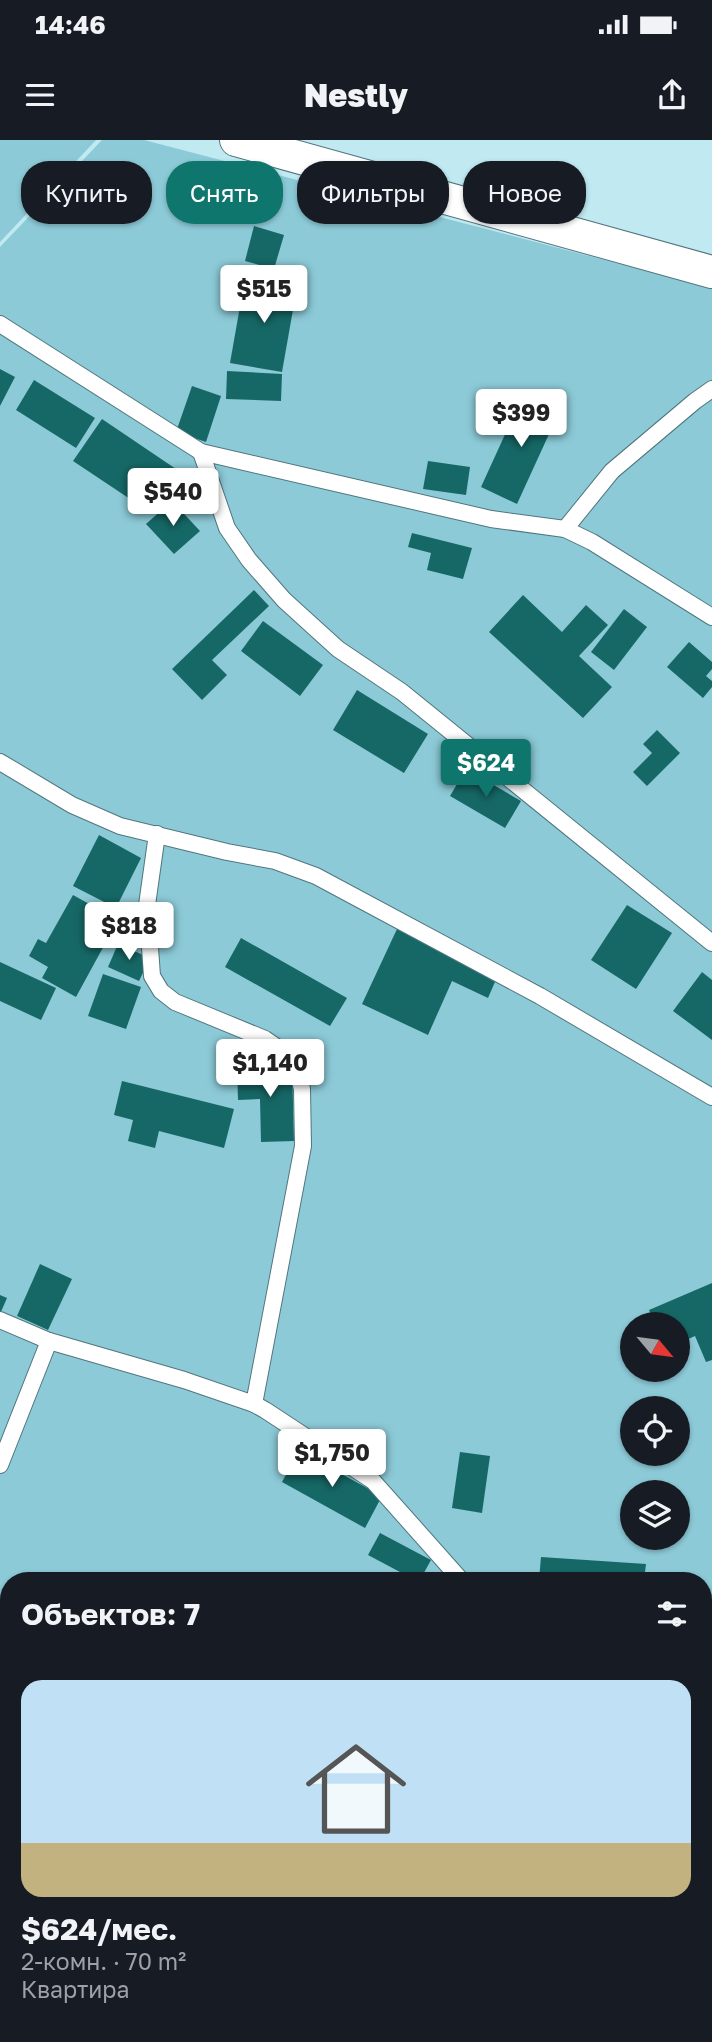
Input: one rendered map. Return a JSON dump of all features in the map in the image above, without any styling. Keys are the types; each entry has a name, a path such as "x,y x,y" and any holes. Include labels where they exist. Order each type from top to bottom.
{"street":[{"path":"236,140 712,272"}],"lane":[{"path":"0,324 201,453 491,519 565,529 592,542 712,617"},
{"path":"565,529 612,471 712,389"},
{"path":"201,453 227,528 248,560 284,600 338,649 402,692 712,943"},
{"path":"0,762 72,805 120,826 275,861 316,876 530,990 712,1097"},
{"path":"156,834 147,905 152,976 161,991 175,1002 265,1039 286,1054 296,1065 302,1088 303,1146 254,1404"},
{"path":"0,1320 49,1341 127,1362 254,1404 373,1481 454,1572"},
{"path":"0,1465 49,1341"}],"shaded area":[{"path":"0,140 96,140 76,161 21,161 21,220 0,242"},
{"path":"102,140 144,140 225,161 166,161 166,224 283,224 283,176 297,180 297,224 449,224 449,219 712,288 712,1572 0,1572 0,247 22,224 152,224 152,161 82,161"}],"building":[{"path":"254,226 284,235 274,269 245,261"},
{"path":"245,278 297,287 282,372 230,363"},
{"path":"0,369 15,377 0,406"},
{"path":"227,371 282,374 281,401 226,399"},
{"path":"34,380 95,418 76,448 16,410"},
{"path":"192,386 221,396 206,442 176,432"},
{"path":"524,393 560,410 517,504 481,487"},
{"path":"102,419 176,469 148,511 73,461"},
{"path":"428,461 470,467 466,495 423,489"},
{"path":"172,501 200,531 174,554 146,524"},
{"path":"412,533 472,548 463,579 427,570 431,553 408,547"},
{"path":"254,590 269,606 212,660 227,675 202,700 172,669"},
{"path":"523,595 562,632 586,605 608,625 579,656 612,687 583,718 489,632"},
{"path":"624,609 647,627 614,670 591,652"},
{"path":"263,621 323,665 300,696 241,651"},
{"path":"689,642 712,662 712,669 706,676 712,681 712,687 703,698 667,667"},
{"path":"357,690 428,734 404,773 333,730"},
{"path":"657,730 680,753 647,786 633,772 652,753 643,744"},
{"path":"466,769 521,801 505,828 450,796"},
{"path":"99,835 141,858 116,908 73,886"},
{"path":"73,895 118,920 76,997 42,978 48,967 29,956 38,939 46,943"},
{"path":"627,905 672,933 636,989 591,960"},
{"path":"397,929 498,975 488,998 452,981 428,1035 362,1004"},
{"path":"241,938 347,998 330,1026 225,967"},
{"path":"118,944 150,958 139,981 108,967"},
{"path":"0,962 56,988 41,1020 0,1001"},
{"path":"702,972 712,980 712,1040 673,1011"},
{"path":"103,974 141,987 126,1029 88,1016"},
{"path":"292,1065 294,1141 261,1142 260,1099 238,1100 237,1067"},
{"path":"122,1081 234,1109 224,1148 159,1131 155,1148 128,1141 133,1120 114,1115"},
{"path":"40,1264 72,1279 48,1330 17,1316"},
{"path":"712,1283 712,1360 706,1362 695,1336 690,1338 690,1312 649,1310"},
{"path":"0,1295 7,1298 0,1314"},
{"path":"299,1451 382,1496 365,1528 282,1482"},
{"path":"460,1452 490,1456 482,1513 452,1508"},
{"path":"380,1533 431,1560 424,1572 400,1572 368,1555"},
{"path":"541,1557 646,1564 645,1572 540,1572"}]}
